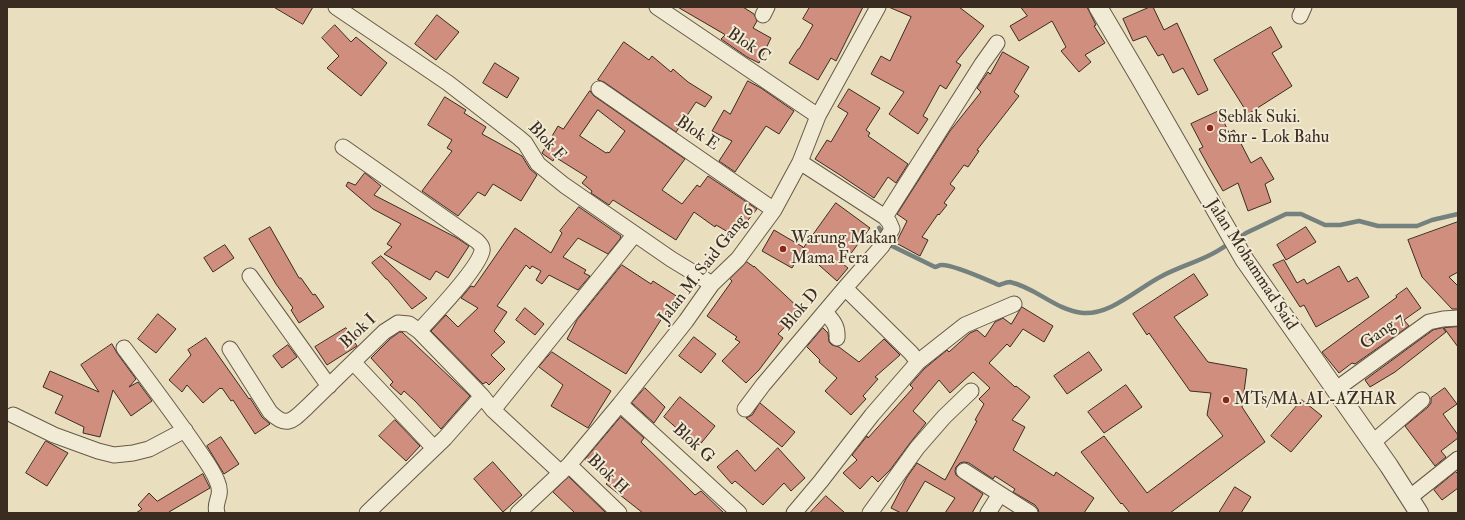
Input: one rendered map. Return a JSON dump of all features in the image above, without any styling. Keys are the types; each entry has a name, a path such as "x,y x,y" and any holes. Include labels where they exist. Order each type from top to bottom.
{"street":[{"name":"Blok F","path":"336,7 448,83 525,143 538,164 548,172 635,234 712,284"},
{"name":"Blok C","path":"657,7 818,116"},
{"name":"Jalan M. Said Gang 6","path":"518,513 565,469 620,404 662,352 712,284 738,259 774,210 800,162 818,116 878,7"},
{"name":"Jalan Mohammad Said","path":"1098,7 1244,259 1419,513"},
{"name":"Blok D","path":"745,409 845,288 882,246 888,223 982,64 997,44"},
{"name":"Blok E","path":"599,89 774,210"},
{"path":"343,147 477,241 481,246 482,251 477,262 463,281 419,331"},
{"path":"800,162 888,223"},
{"path":"493,410 635,234"},
{"path":"250,276 329,386"},
{"path":"845,288 911,353 918,362"},
{"path":"794,513 822,481 872,415 918,362 965,325 1014,304"},
{"path":"825,312 836,323 838,331 837,338"},
{"name":"Gang 7","path":"1335,390 1429,322 1458,318"},
{"name":"Blok I","path":"230,349 270,412 281,421 290,422 354,363 384,332 398,323 408,324 419,331 482,396 493,410 565,469"},
{"path":"124,348 185,430 210,468 220,486 220,494 216,504 217,513"},
{"path":"354,363 434,448"},
{"path":"870,513 930,433 971,391"},
{"path":"367,513 445,438 482,396"},
{"path":"1372,443 1422,400"},
{"name":"Blok G","path":"620,404 739,513"},
{"path":"14,415 54,435 98,451 114,455 149,450 185,430"},
{"path":"1409,498 1458,459"},
{"name":"Blok H","path":"565,469 619,513"},
{"path":"964,471 1030,513"},
{"path":"988,513 1000,494"}],"building":[{"path":"274,7 313,7 303,24"},
{"path":"678,7 743,7 754,14 757,21 753,28 771,38 759,63 747,57 721,39 725,35"},
{"path":"810,7 863,7 836,61 831,58 818,80 789,63 813,25 803,19"},
{"path":"889,7 959,7 984,26 956,62 961,65 946,89 940,85 923,116 928,119 918,134 889,114 904,92 871,74 881,56 890,61 911,17"},
{"path":"1021,7 1087,7 1096,25 1094,26 1105,43 1085,55 1091,62 1079,72 1061,51 1066,47 1052,21 1019,41 1010,26 1027,16"},
{"path":"1153,7 1164,30 1177,23 1208,90 1198,95 1183,68 1173,73 1163,54 1158,56 1146,36 1133,41 1123,19"},
{"path":"437,15 459,32 436,60 415,44"},
{"path":"335,25 351,42 356,37 387,63 361,96 327,68 339,56 322,38"},
{"path":"1271,27 1282,47 1272,53 1292,86 1248,114 1214,60"},
{"path":"624,42 649,60 652,56 671,72 673,69 688,82 712,97 705,107 696,102 676,132 604,82 598,80"},
{"path":"1003,52 1029,67 1014,92 1019,96 977,150 979,151 968,167 964,165 950,184 955,188 944,203 947,205 939,215 938,214 922,237 928,240 920,256 896,243 907,221 897,214 950,131 981,92 977,88 988,72 990,74"},
{"path":"495,63 519,78 507,98 483,83"},
{"path":"748,81 761,88 794,111 779,134 766,126 735,172 719,161 732,141 712,131 724,110 730,114"},
{"path":"849,89 880,108 866,130 870,133 868,136 908,164 896,183 888,177 874,198 815,159 827,140 831,142 848,113 838,107"},
{"path":"590,91 594,96 685,159 662,190 682,204 697,185 700,187 708,176 757,209 735,236 716,225 715,227 694,212 676,240 613,200 609,205 591,193 592,191 582,183 587,177 555,157 553,161 543,154 542,153 558,126 563,129","holes":["598,110 625,131 609,153 606,153 580,136"]},
{"path":"445,97 466,110 464,113 486,127 482,134 522,156 530,169 537,175 521,201 493,184 485,196 478,192 458,216 422,191 452,151 447,148 452,140 428,125"},
{"path":"1219,111 1229,133 1234,130 1251,163 1261,157 1274,179 1265,184 1271,202 1248,211 1238,183 1223,191 1209,167 1199,149 1203,147 1191,124"},
{"path":"365,173 381,186 374,195 457,238 469,246 448,278 436,271 430,280 384,254 392,247 387,244 401,224 373,209 346,186 348,182 355,185"},
{"path":"836,203 870,228 843,264 848,268 837,281 802,250 792,268 762,251 774,230 803,248"},
{"path":"579,207 621,236 620,239 608,254 578,238 563,257 586,270 584,273 590,276 578,290 549,275 542,284 536,280 541,271 532,266 530,269 526,265 497,306 507,312 494,331 505,342 491,355 505,369 489,385 486,382 483,384 431,331 446,315 458,327 478,308 461,298 471,286 474,287 515,228 551,253 562,233 560,231"},
{"path":"1458,222 1458,272 1449,277 1458,286 1458,309 1452,309 1422,277 1408,240"},
{"path":"270,227 299,278 301,278 313,295 315,294 324,307 299,323 291,310 293,308 276,284 249,239"},
{"path":"1306,227 1316,242 1286,260 1277,245"},
{"path":"225,245 234,258 213,272 204,258"},
{"path":"381,256 427,298 412,309 372,263"},
{"path":"1284,260 1297,283 1304,279 1307,284 1339,266 1348,282 1357,277 1369,297 1316,327 1304,305 1300,307 1273,265"},
{"path":"747,262 754,266 801,310 778,334 783,338 759,370 746,383 722,361 740,342 735,339 737,337 707,316 732,281 730,279"},
{"path":"622,265 651,284 653,281 681,299 671,315 666,312 626,374 567,339 577,320"},
{"path":"1194,274 1208,295 1174,317 1208,362 1247,369 1242,407 1265,442 1170,513 1130,513 1122,503 1121,504 1081,452 1104,436 1147,493 1223,436 1207,415 1211,393 1190,391 1149,333 1147,335 1133,314"},
{"path":"1407,288 1421,308 1404,320 1409,326 1355,364 1352,363 1339,373 1322,352"},
{"path":"1022,307 1053,326 1044,342 1023,329 1010,347 1007,344 989,363 1015,387 1016,386 1030,397 1012,420 1025,427 1013,450 1054,476 1056,472 1094,498 1084,513 1039,513 1035,505 1013,492 1015,489 995,476 993,479 969,463 964,462 960,463 956,467 956,475 983,494 972,513 945,513 955,498 925,481 906,513 901,513 891,508 907,477 917,463 945,480 977,421 975,420 984,404 979,399 990,388 973,372 950,393 939,380 913,411 926,423 890,470 878,482 872,476 860,489 843,473 857,460 852,455 867,436 868,438 913,388 910,385 924,369 947,350 949,352 970,333 977,330 985,337 995,322 1003,318 1011,324"},
{"path":"525,308 544,324 535,335 516,320"},
{"path":"158,314 176,329 156,353 138,339"},
{"path":"1458,327 1458,347 1444,328"},
{"path":"346,328 357,346 327,365 315,347"},
{"path":"823,328 828,333 829,342 832,345 839,347 859,362 884,339 900,355 875,377 878,379 863,396 866,399 851,415 825,391 837,378 819,362 820,360 807,347"},
{"path":"1443,328 1446,332 1395,372 1370,387 1365,380 1433,330"},
{"path":"402,332 470,396 441,429 404,391 401,395 390,385 393,382 371,358 390,339"},
{"path":"694,337 716,354 701,373 679,356"},
{"path":"206,338 262,417 270,424 255,434 233,400 231,401 222,388 220,388 203,403 187,385 182,392 169,380 191,355 188,350"},
{"path":"112,344 136,379 129,387 138,382 152,401 131,416 113,390 100,437 83,433 84,427 55,413 63,396 43,387 50,371 99,392 81,365"},
{"path":"288,345 297,357 282,368 273,356"},
{"path":"552,352 611,391 588,428 551,406 563,385 539,367"},
{"path":"1089,352 1102,370 1067,394 1054,376"},
{"path":"1126,385 1142,407 1104,433 1088,412"},
{"path":"645,388 665,407 654,423 632,403"},
{"path":"1445,388 1457,404 1443,414 1458,435 1458,438 1441,451 1446,457 1435,466 1405,426 1428,407 1431,403 1431,398"},
{"path":"680,397 715,426 698,447 664,417"},
{"path":"1302,400 1322,416 1291,452 1271,436"},
{"path":"760,403 795,432 782,447 746,418 752,415"},
{"path":"621,417 644,438 641,442 695,495 701,491 724,513 643,513 606,484 613,477 585,460"},
{"path":"395,420 420,446 406,461 379,436"},
{"path":"221,437 239,464 224,474 207,446"},
{"path":"46,441 68,453 47,486 26,473"},
{"path":"778,448 805,478 791,491 784,483 763,505 735,481 732,484 717,467 737,450 755,471"},
{"path":"493,462 522,495 503,512 474,479"},
{"path":"1456,472 1458,474 1458,488 1442,500 1434,490"},
{"path":"203,474 210,488 169,512 170,513 136,513 142,509 138,505 149,493 157,501"},
{"path":"569,477 606,513 575,513 553,492"},
{"path":"1235,487 1251,497 1241,513 1219,513"},
{"path":"826,496 845,513 810,513"}],"waterway":[{"path":"1237,239 1246,233 1286,214 1301,214 1325,225 1340,225 1359,221 1378,226 1417,226 1432,220 1458,214"},
{"path":"879,228 892,246 935,267 946,265 999,285 1010,282 1020,285 1064,308 1083,313 1104,310 1124,300 1162,276 1213,254 1230,243"}],"place":[{"name":"Seblak Suki. Smr - Lok Bahu","path":"1210,128"},
{"name":"Warung Makan Mama Fera","path":"783,249"},
{"name":"MTs/MA. AL-AZHAR","path":"1226,400"}]}
